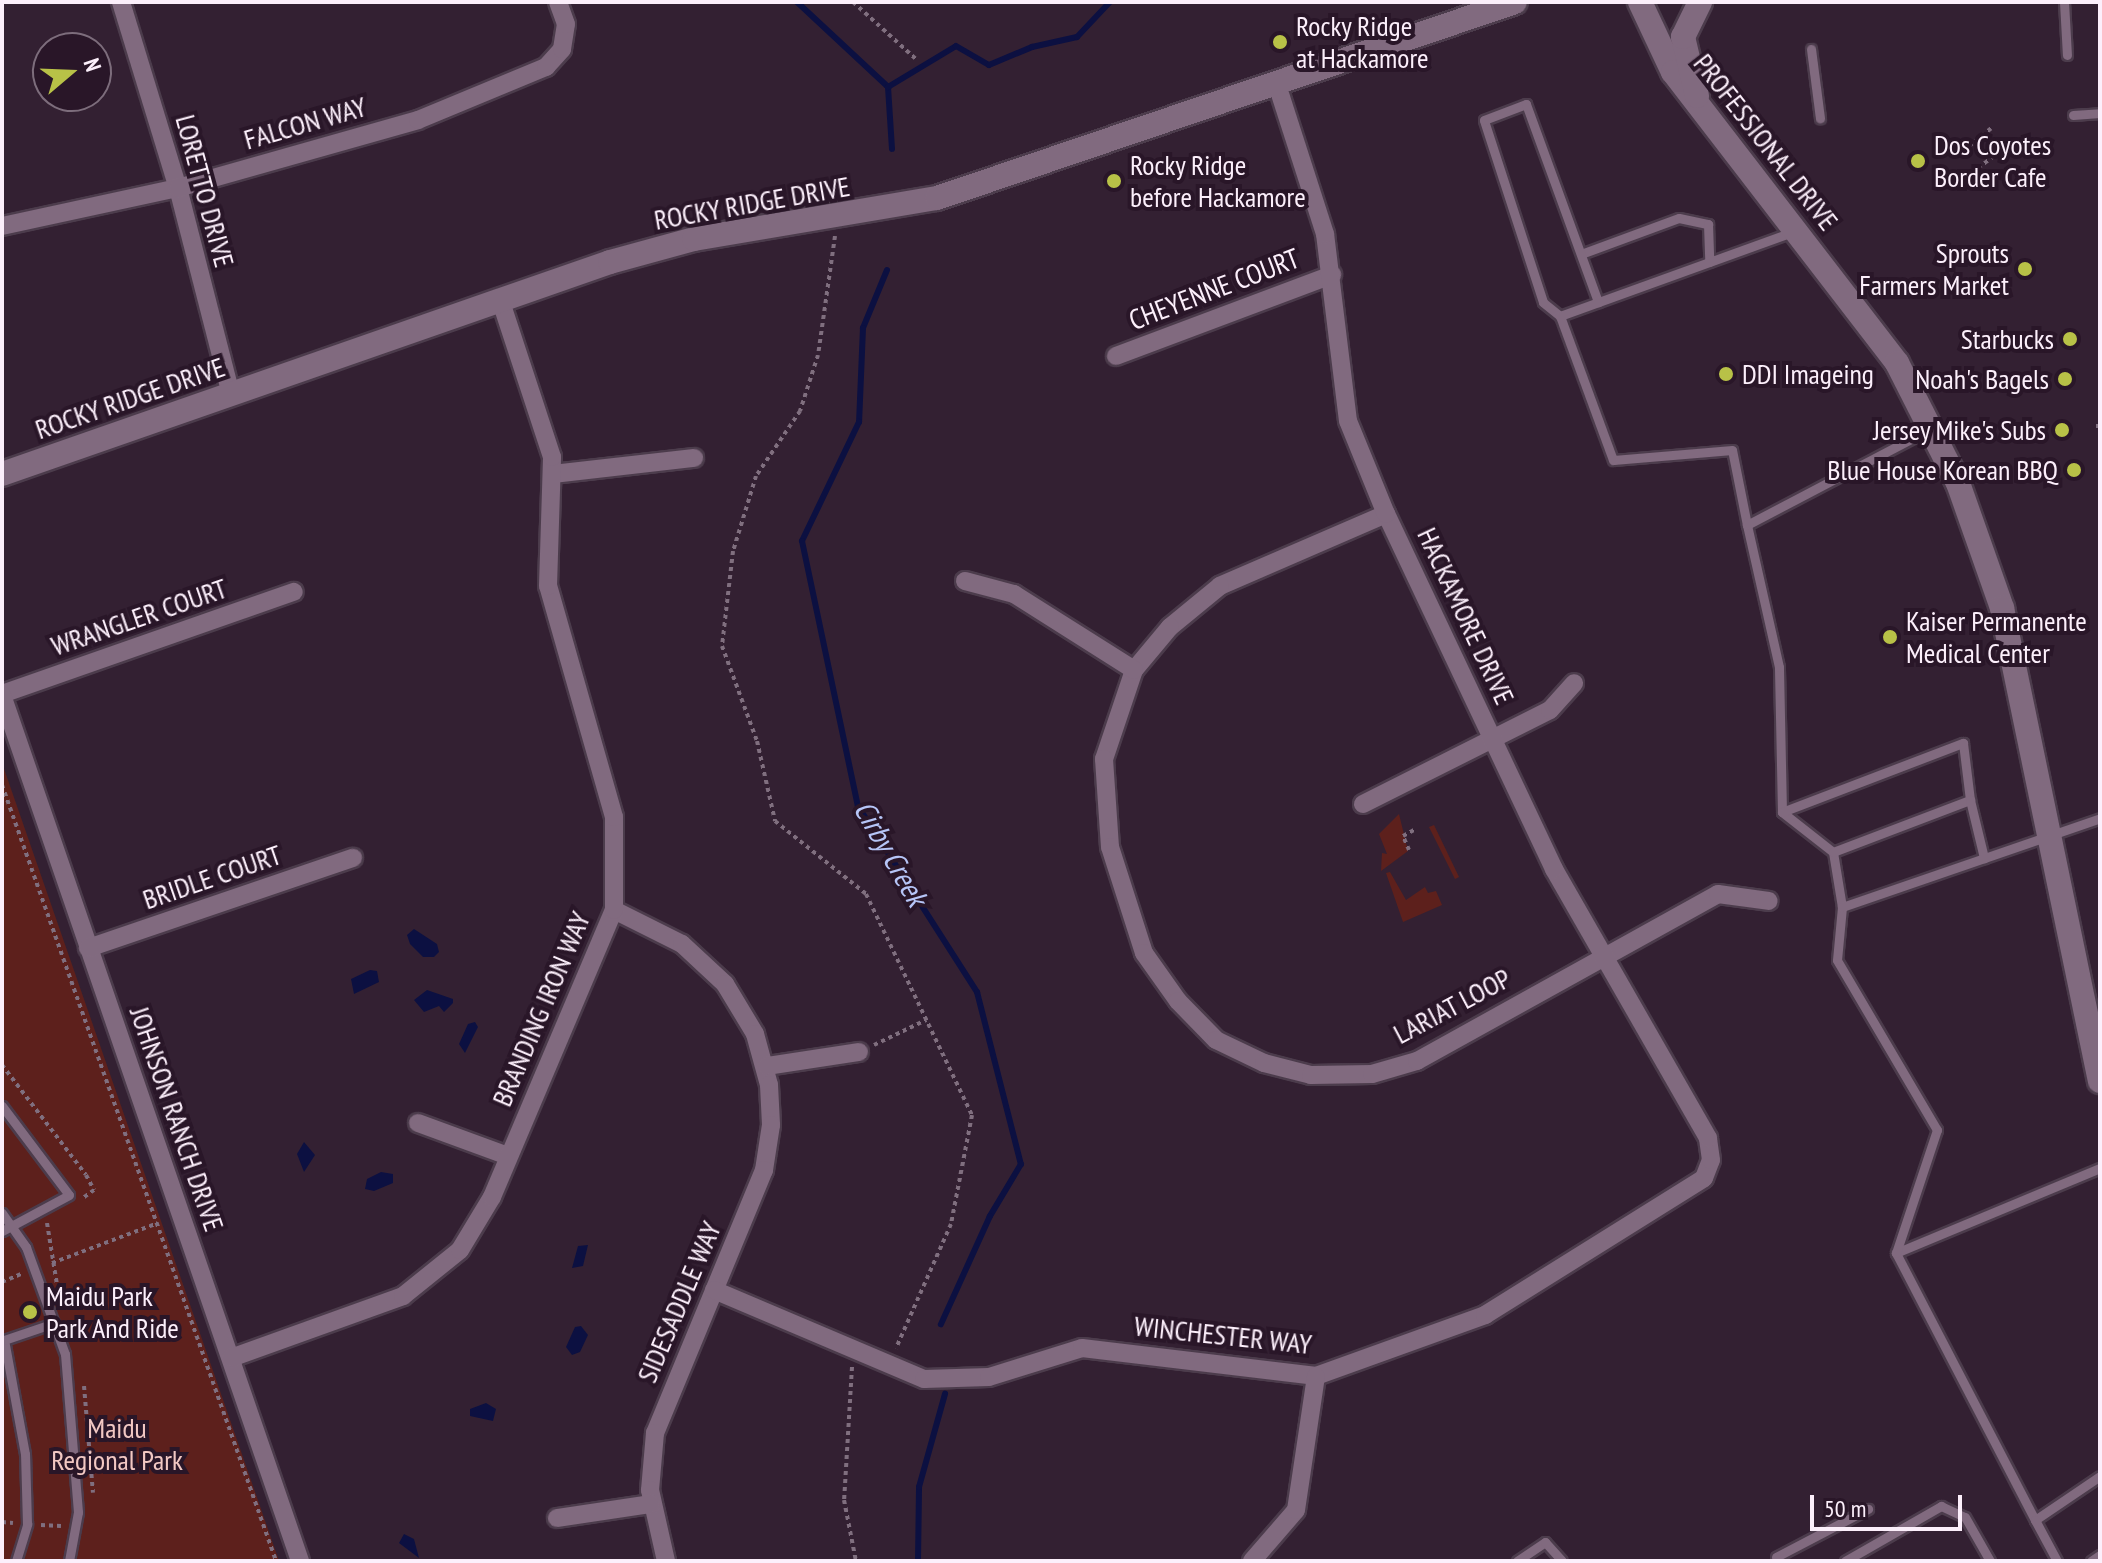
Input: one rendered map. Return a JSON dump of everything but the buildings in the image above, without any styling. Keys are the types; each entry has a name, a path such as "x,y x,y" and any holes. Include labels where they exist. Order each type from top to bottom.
{"main road":[{"name":"ROCKY RIDGE DRIVE","path":"2,474 500,299 694,239 838,218 937,198 1515,2"},
{"name":"PROFESSIONAL DRIVE","path":"1640,2 1660,51 1699,106 1864,315 1932,428 2002,608 2100,1081"},
{"path":"1699,106 1683,37 1700,2"}],"street":[{"name":"LORETTO DRIVE","path":"121,2 178,188 231,395"},
{"name":"FALCON WAY","path":"2,226 178,188 418,120 546,67 562,49 566,24 558,2"},
{"name":"HACKAMORE DRIVE","path":"1276,81 1308,174 1332,275 1348,421 1386,514 1554,869 1708,1138"},
{"name":"CHEYENNE COURT","path":"1116,356 1332,275"},
{"name":"BRANDING IRON WAY","path":"231,1358 387,1303 431,1277 472,1234 614,910 614,817 548,586 553,474 543,421 500,299"},
{"path":"553,474 694,458"},
{"name":"LARIAT LOOP","path":"1386,514 1220,586 1170,627 1134,670 1104,759 1110,847 1144,953 1178,1001 1216,1040 1264,1063 1311,1075 1372,1074 1417,1061 1718,894 1769,901"},
{"path":"965,581 1014,594 1134,670"},
{"name":"WRANGLER COURT","path":"2,694 294,592"},
{"path":"1363,804 1550,710 1574,683"},
{"name":"JOHNSON RANCH DRIVE","path":"2,694 300,1561"},
{"name":"BRIDLE COURT","path":"88,948 353,858"},
{"name":"SIDESADDLE WAY","path":"614,910 665,933 712,970 747,1016 767,1066 771,1125 764,1170 655,1433 651,1504 666,1561"},
{"path":"767,1066 859,1052"},
{"path":"418,1123 508,1156"},
{"name":"WINCHESTER WAY","path":"714,1290 853,1352 924,1379 989,1377 1082,1348 1316,1376 1485,1315 1704,1178 1711,1160 1708,1138"},
{"path":"1252,1561 1296,1510 1316,1376"},
{"path":"557,1518 651,1504"}],"lane":[{"path":"2064,2 2067,55"},
{"path":"1811,49 1820,118"},
{"path":"1598,302 1526,104 1484,120 1543,302 1560,316 1613,460 1732,450 1779,667 1782,812"},
{"path":"2073,115 2100,113"},
{"path":"1581,254 1679,218 1708,224 1709,262"},
{"path":"1560,316 1796,230"},
{"path":"1747,525 1932,428"},
{"path":"1782,812 1963,743 1970,800 1984,858"},
{"path":"1833,852 1970,800"},
{"path":"1782,812 1833,852 1842,907 1837,960 1937,1130 1896,1253 2057,1561"},
{"path":"1842,907 2100,818"},
{"path":"2,1106 69,1195 6,1228"},
{"path":"1896,1253 2100,1168"},
{"path":"2,1213 6,1228 34,1269 65,1354 78,1512 69,1561"},
{"path":"16,1561 27,1524 25,1454 4,1340 54,1323"},
{"path":"2035,1520 2100,1476"},
{"path":"1845,1561 1941,1506 1965,1517 1990,1561"},
{"path":"1775,1560 1868,1509"},
{"path":"1517,1561 1545,1542 1562,1561"},
{"path":"2091,1561 2100,1555"}],"path":[{"path":"853,2 917,60"},
{"path":"1963,151 1991,128"},
{"path":"1978,168 2005,148"},
{"path":"838,218 818,355 800,411 756,476 733,551 722,646 757,741 775,821 866,894 972,1115 951,1224 889,1366"},
{"path":"2,785 276,1561"},
{"path":"1409,850 1403,836 1414,830"},
{"path":"859,1052 926,1020"},
{"path":"2,1065 49,1119 94,1190"},
{"path":"2,1282 158,1223"},
{"path":"853,1352 844,1500 856,1561"}],"green space":[{"name":"Maidu Regional Park","path":"2,763 279,1561 2,1561"},
{"path":"1399,814 1408,851 1381,871 1382,853 1387,854 1379,834"},
{"path":"1434,825 1459,877 1455,879 1429,827"},
{"path":"1390,872 1406,900 1425,887 1428,893 1436,891 1442,905 1403,922 1386,873"}],"shaded area":[{"path":"414,929 437,944 439,952 434,957 423,957 410,944 407,935"},
{"path":"370,970 377,971 379,982 354,994 351,979"},
{"path":"427,990 453,999 453,1003 444,1012 439,1006 424,1012 414,1000"},
{"path":"475,1022 478,1027 465,1053 459,1044 468,1024"},
{"path":"304,1142 315,1155 304,1172 297,1154"},
{"path":"381,1172 393,1174 393,1183 374,1191 365,1189 367,1179"},
{"path":"588,1245 583,1266 572,1268 578,1246"},
{"path":"581,1326 588,1335 580,1352 572,1355 566,1347 575,1327"},
{"path":"486,1403 496,1409 493,1421 470,1416 470,1409"},
{"path":"404,1534 414,1539 419,1558 399,1543"}],"waterway":[{"name":"Cirby Creek","path":"797,2 888,87 892,149"},
{"path":"888,87 956,46 989,65 1032,47 1077,37 1110,2"},
{"name":"Cirby Creek","path":"887,270 863,328 859,422 802,541 858,806 977,992 1021,1164 990,1216 941,1324"},
{"name":"Cirby Creek","path":"918,1561 919,1487 945,1394"}],"place":[{"name":"Rocky Ridge at Hackamore","path":"1280,42"},
{"name":"Dos Coyotes Border Cafe","path":"1918,161"},
{"name":"Rocky Ridge before Hackamore","path":"1114,181"},
{"name":"Sprouts Farmers Market","path":"2025,269"},
{"name":"Starbucks","path":"2070,339"},
{"name":"DDI Imageing","path":"1726,374"},
{"name":"Noah's Bagels","path":"2065,379"},
{"name":"Jersey Mike's Subs","path":"2062,430"},
{"name":"Blue House Korean BBQ","path":"2074,470"},
{"name":"Kaiser Permanente Medical Center","path":"1890,637"},
{"name":"Maidu Park Park And Ride","path":"30,1312"}]}
